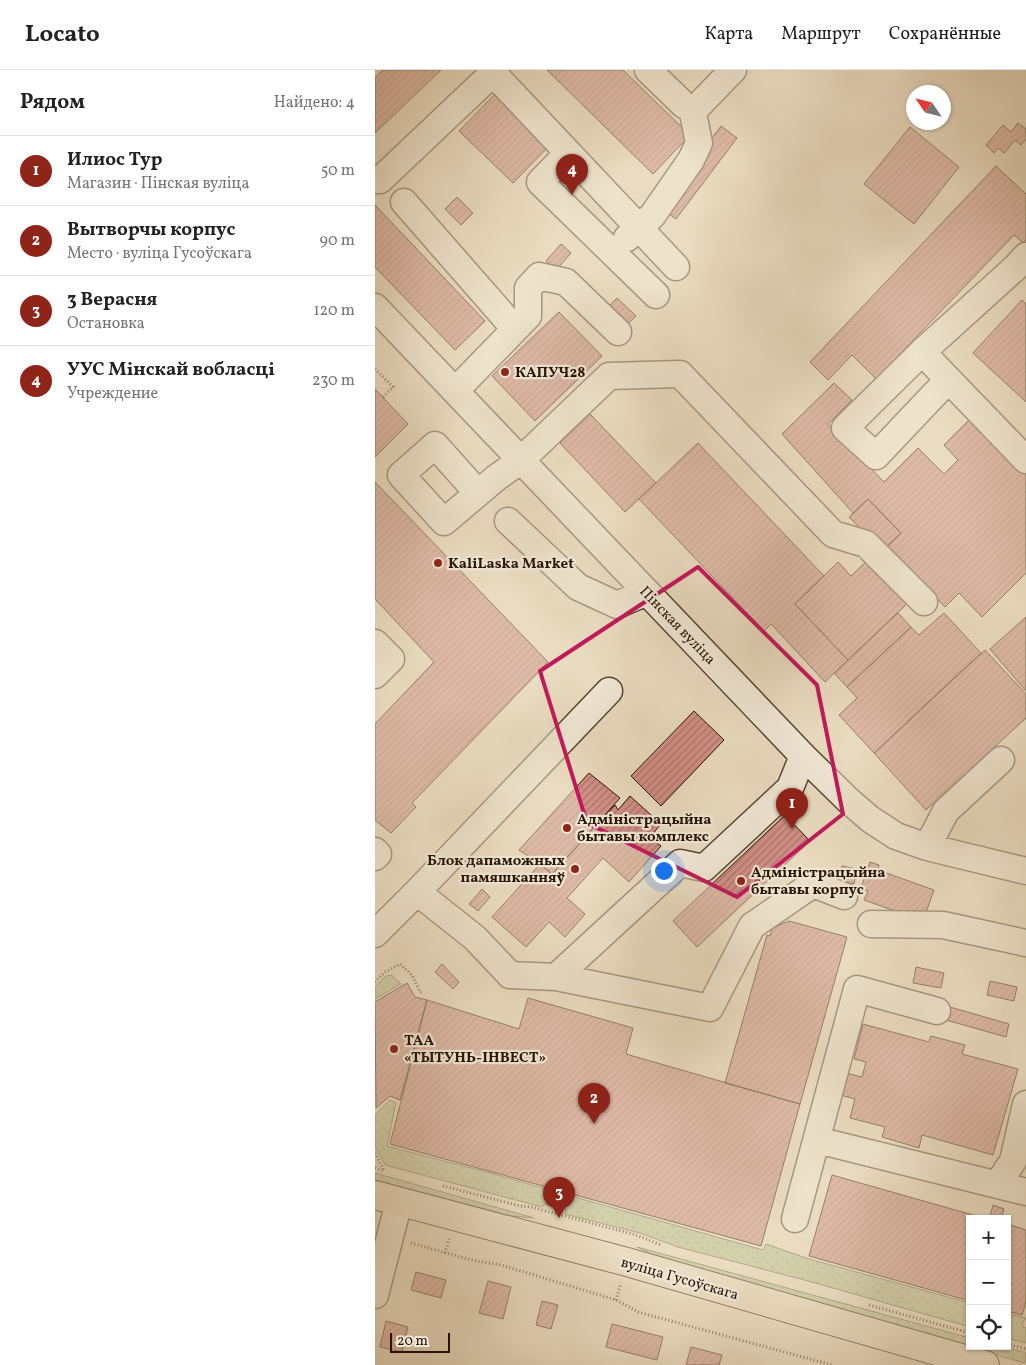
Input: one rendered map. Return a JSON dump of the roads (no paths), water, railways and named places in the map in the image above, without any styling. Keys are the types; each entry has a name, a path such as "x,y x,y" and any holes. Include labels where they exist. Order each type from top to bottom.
{"main road":[{"name":"вуліца Гусоўскага","path":"386,1189 599,1255 973,1363"}],"street":[{"path":"648,70 684,105 692,108 700,104 733,70"},
{"path":"375,180 380,180 494,71 568,153 676,267"},
{"path":"612,252 652,216 691,160 699,143 692,108"},
{"path":"568,153 540,182 656,295"},
{"path":"404,202 515,329"},
{"path":"948,380 876,456 845,428 922,352 1022,267"},
{"path":"455,391 528,316 528,288 539,276 566,282 618,332"},
{"name":"Пінская вуліца","path":"375,307 803,756 848,800 870,819 896,836 927,848 1026,871"},
{"path":"922,352 1026,460"},
{"path":"478,493 521,460 609,376 680,374 833,534 866,544 924,602"},
{"path":"508,521 578,587 617,605 647,592"},
{"path":"375,643 391,659 375,675"},
{"path":"375,934 609,691"},
{"path":"556,977 680,863 704,868 790,788 803,756"},
{"path":"927,848 946,811 1001,760"},
{"path":"375,851 378,854 375,857"},
{"path":"417,892 475,938 510,974 556,977 710,1008 752,926 813,884 844,896"},
{"path":"871,924 943,926 1026,943"},
{"path":"795,1219 857,990 937,1011"},
{"path":"997,1185 1013,1160 1026,1104"},
{"path":"817,1140 1026,1192"},
{"path":"375,1295 391,1237 386,1189"}],"place":[{"name":"УУС Мінскай вобласці","path":"572,195"},
{"name":"КАПУЧ28","path":"505,372"},
{"name":"KaliLaska Market","path":"438,563"},
{"name":"Адміністрацыйна бытавы комплекс","path":"567,828"},
{"name":"Илиос Тур","path":"792,829"},
{"name":"Блок дапаможных памяшканняў","path":"575,869"},
{"name":"Адміністрацыйна бытавы корпус","path":"741,881"},
{"name":"ТАА «ТЫТУНЬ-IНВЕСТ»","path":"394,1049"},
{"name":"Вытворчы корпус","path":"594,1124"},
{"name":"3 Верасня","path":"559,1218"}]}
